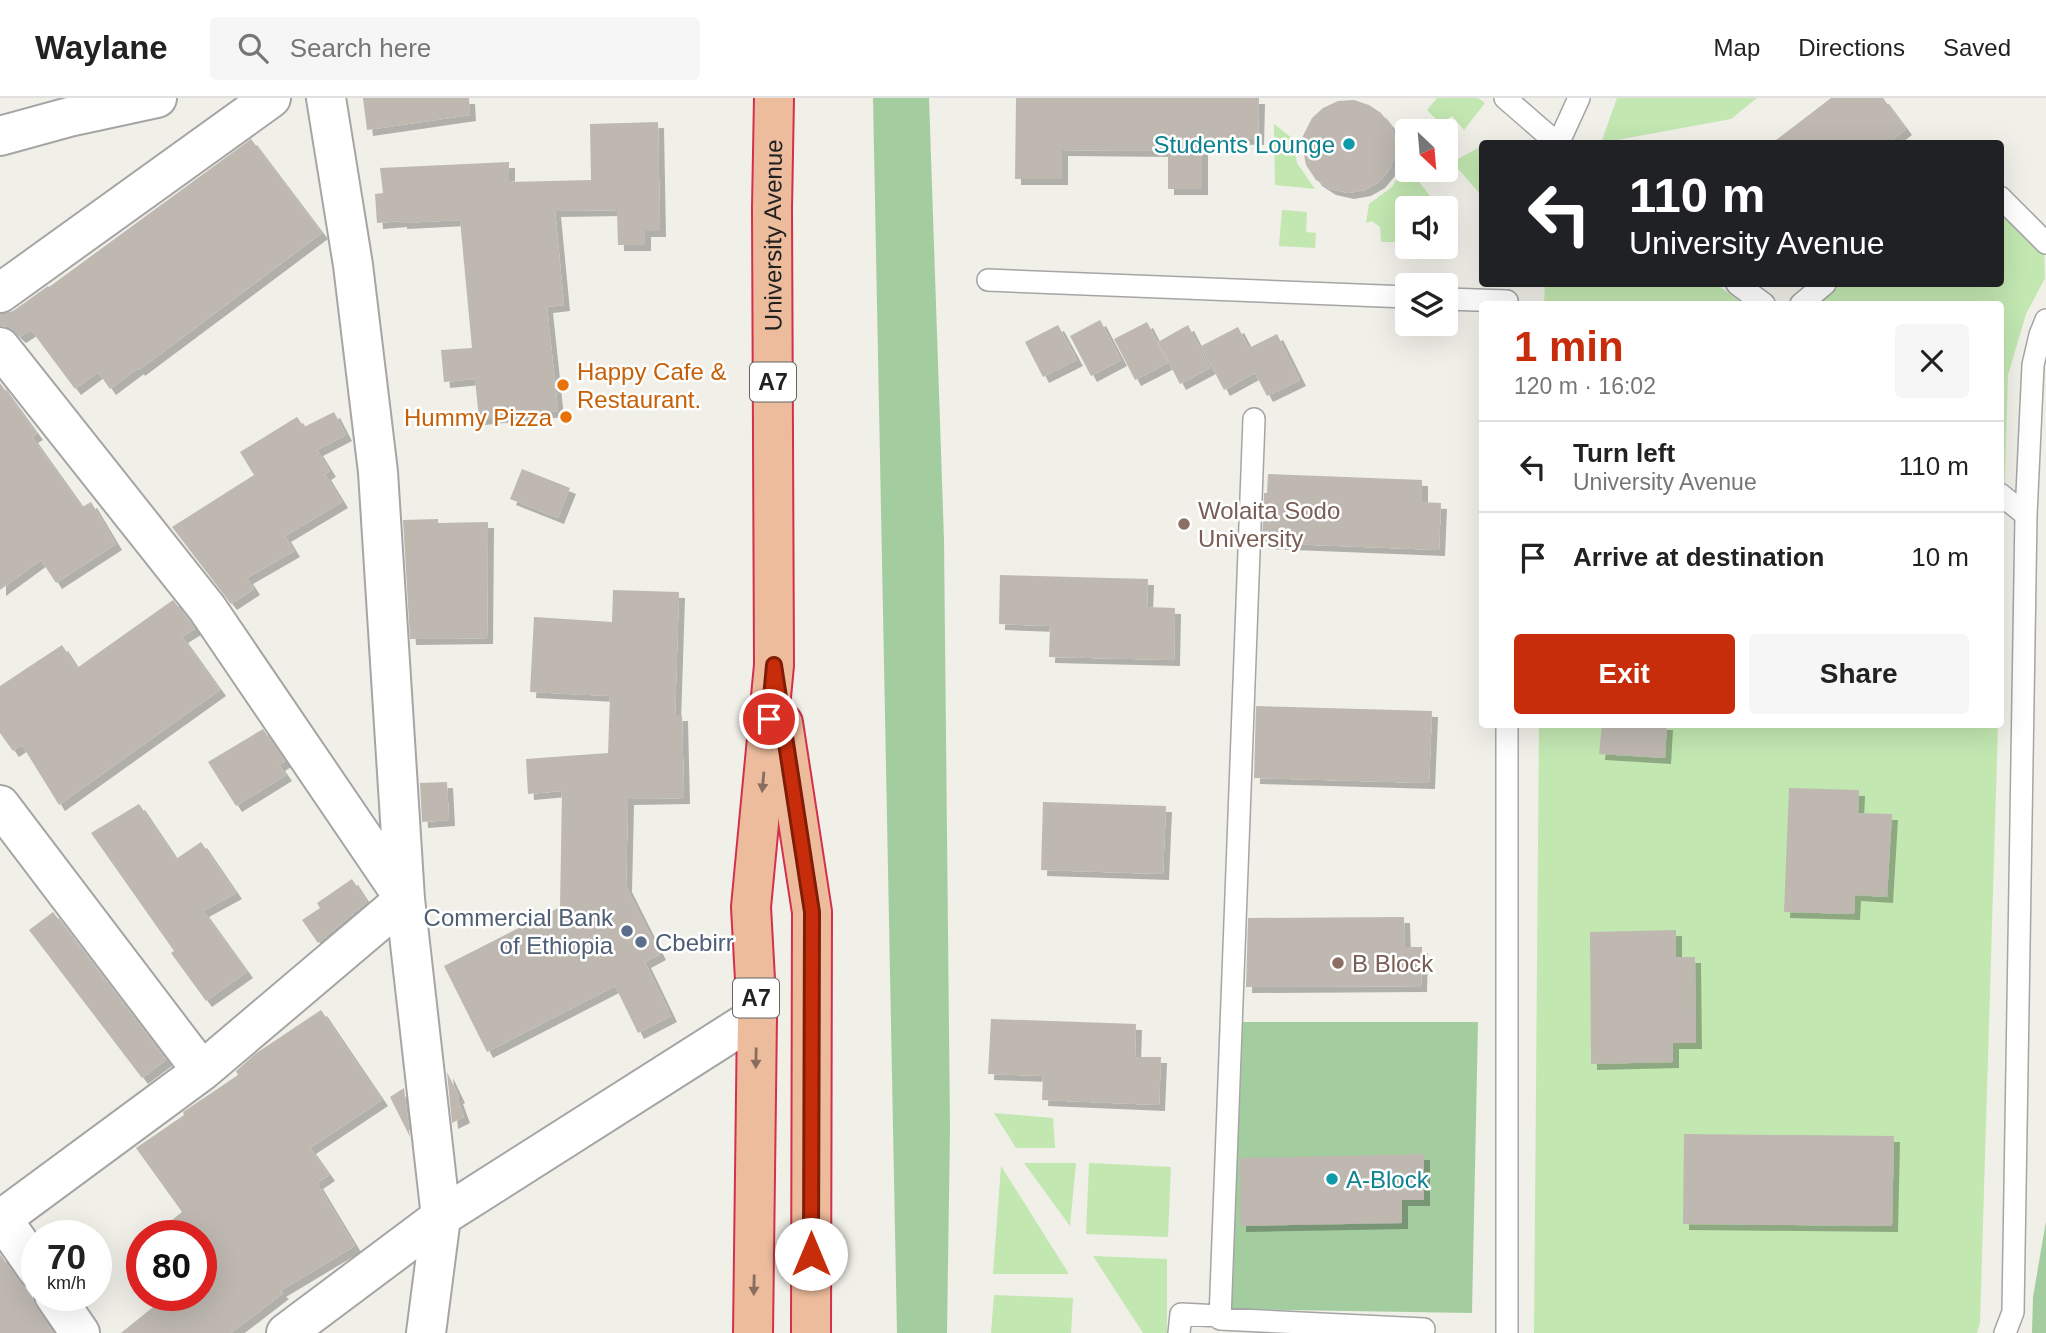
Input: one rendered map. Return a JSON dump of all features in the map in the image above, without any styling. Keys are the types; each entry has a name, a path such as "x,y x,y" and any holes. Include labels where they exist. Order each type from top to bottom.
{"highway":[{"name":"University Avenue","path":"753,1333 757,1016 751,907 774,665 774,98"},
{"name":"University Avenue","path":"774,665 812,912 811,1333"}],"street":[{"path":"0,136 67,108 158,98"},
{"path":"0,293 271,98"},
{"path":"326,98 353,265 378,472 405,899 441,1217 426,1333"},
{"path":"0,347 208,608 405,899"},
{"path":"0,805 202,1071"},
{"path":"21,1246 1,1218 202,1071 405,899"},
{"path":"286,1333 441,1217 757,1016"},
{"path":"65,1311 80,1333"}],"lane":[{"path":"1505,98 1553,140"},
{"path":"1560,140 1579,98"},
{"path":"2004,201 2046,243"},
{"path":"988,280 1395,297"},
{"path":"1741,287 1760,301"},
{"path":"1805,301 1821,287"},
{"path":"1458,298 1508,296"},
{"path":"2006,1333 2012,1312 2026,514 2033,365 2046,320"},
{"path":"1254,419 1220,1319 1424,1329"},
{"path":"2004,497 2026,514"},
{"path":"1507,728 1507,1333"},
{"path":"1179,1333 1181,1314 1220,1315"}],"green space":[{"path":"873,98 929,98 944,540 950,1128 947,1333 897,1333"},
{"path":"1437,98 1478,98 1485,103 1464,130 1458,119 1452,116 1448,119 1436,119 1427,110"},
{"path":"1617,98 1757,98 1731,119 1617,140 1602,140"},
{"path":"1274,124 1292,138 1297,163 1315,189 1275,185"},
{"path":"1479,148 1479,193 1458,169 1458,159"},
{"path":"1395,182 1419,182 1430,196 1395,196 1395,242 1381,242 1380,227 1372,221 1366,223 1369,204"},
{"path":"1282,210 1307,212 1306,232 1316,233 1315,248 1279,246"},
{"path":"2004,215 2044,250 2045,278 2026,314 2008,375 2004,506 2004,301 1819,301 1835,287 2004,287"},
{"path":"1545,287 1720,287 1739,301 1544,301"},
{"path":"1539,728 1998,728 1980,1323 1977,1333 1534,1333"},
{"path":"1237,1022 1478,1022 1472,1313 1229,1309"},
{"path":"994,1113 1053,1118 1055,1148 1016,1148"},
{"path":"1024,1163 1076,1163 1070,1226"},
{"path":"1089,1163 1171,1167 1168,1237 1086,1234"},
{"path":"1001,1166 1069,1274 993,1274"},
{"path":"2046,1221 2046,1333 2032,1333 2033,1297"},
{"path":"1093,1256 1167,1259 1167,1333 1143,1333"},
{"path":"994,1295 1073,1298 1071,1333 991,1333"}],"building":[{"path":"363,98 469,98 470,115 367,130"},
{"path":"1016,98 1259,98 1258,139 1202,138 1202,189 1168,189 1168,151 1062,150 1062,179 1015,179"},
{"path":"1831,98 1883,98 1906,129 1892,140 1776,140"},
{"name":"Students Lounge","path":"1354,100 1369,105 1381,113 1391,126 1395,140 1395,156 1389,170 1379,182 1365,190 1348,193 1330,189 1316,180 1306,165 1301,140 1312,118 1323,108 1338,101"},
{"path":"658,122 660,231 645,231 645,245 618,245 617,210 555,211 564,305 547,307 558,411 479,419 475,379 444,382 441,350 472,348 460,220 377,223 375,194 383,193 380,168 509,162 509,182 591,180 590,124"},
{"path":"251,139 322,233 139,370 138,368 110,389 98,372 75,389 31,330 20,337 9,327 0,326 0,314 13,311 49,287"},
{"path":"1100,320 1121,360 1091,376 1070,336"},
{"path":"1147,322 1168,363 1135,380 1114,339"},
{"path":"1058,325 1077,360 1043,377 1025,342"},
{"path":"1188,325 1210,368 1180,384 1158,342"},
{"path":"1238,327 1249,348 1277,334 1300,380 1267,396 1255,373 1224,390 1201,346"},
{"path":"0,383 37,434 32,437 82,507 91,502 116,544 56,583 41,560 0,590"},
{"path":"334,412 346,435 317,450 330,471 325,474 342,502 285,536 294,551 247,578 254,589 231,604 172,527 254,475 240,452 297,417 304,427"},
{"path":"522,469 570,488 558,518 510,499"},
{"path":"1268,474 1422,480 1422,502 1441,503 1439,550 1262,543 1264,493 1267,493"},
{"path":"438,519 438,523 488,522 487,638 410,639 403,520"},
{"path":"1000,575 1148,579 1147,607 1175,608 1174,660 1049,657 1050,626 999,624"},
{"path":"613,590 679,592 675,715 682,715 684,798 628,799 626,886 660,954 645,962 671,1016 638,1033 615,986 487,1052 444,966 560,907 562,791 528,794 526,759 608,753 610,696 530,692 534,617 612,622"},
{"path":"173,600 195,629 182,637 220,690 59,805 22,745 13,751 0,733 0,686 62,645 77,668"},
{"path":"1256,706 1432,711 1429,783 1254,778"},
{"path":"1602,728 1667,728 1665,758 1599,754"},
{"path":"263,729 285,761 279,765 286,775 236,806 208,762"},
{"path":"447,782 449,820 422,822 420,783"},
{"path":"1789,788 1859,790 1858,813 1892,814 1887,897 1855,895 1854,914 1784,912"},
{"path":"1043,802 1166,806 1163,874 1041,870"},
{"path":"139,804 176,859 201,842 236,893 203,911 247,972 206,1001 91,833"},
{"path":"352,879 367,902 318,943 302,920 320,908 317,903"},
{"path":"53,912 166,1060 142,1078 29,930"},
{"path":"1404,917 1405,947 1422,947 1421,986 1246,987 1248,918"},
{"path":"1676,930 1676,957 1695,957 1696,1043 1673,1043 1673,1062 1591,1064 1590,932"},
{"path":"321,1010 382,1100 310,1148 329,1175 317,1183 355,1246 280,1291 283,1293 231,1333 121,1333 148,1311 217,1311 217,1220 172,1220 182,1212 136,1148 238,1075 236,1071 255,1054"},
{"path":"991,1019 1136,1024 1135,1057 1161,1057 1159,1105 1042,1100 1043,1076 988,1074"},
{"path":"447,1072 459,1097 457,1098 464,1117 452,1123"},
{"path":"404,1088 410,1137 390,1097"},
{"path":"1684,1134 1894,1136 1892,1226 1683,1224"},
{"name":"A-Block","path":"1424,1154 1424,1200 1402,1200 1402,1223 1240,1226 1240,1158"},
{"path":"0,1254 21,1284 21,1311 39,1311 53,1333 0,1333"}],"place":[{"name":"Students Lounge","path":"1349,144"},
{"name":"Happy Cafe & Restaurant.","path":"563,385"},
{"name":"Hummy Pizza","path":"566,417"},
{"name":"Wolaita Sodo University","path":"1184,524"},
{"name":"Commercial Bank of Ethiopia","path":"627,931"},
{"name":"Cbebirr","path":"641,942"},
{"name":"B Block","path":"1338,963"},
{"name":"A-Block","path":"1332,1179"}],"route":[{"path":"769,719 774,665 812,912 811,1254"}]}
